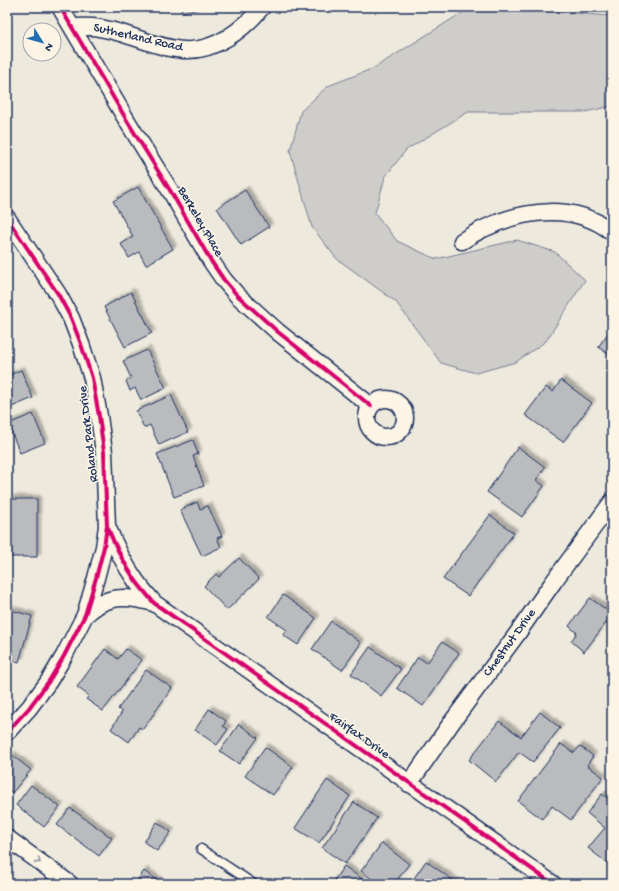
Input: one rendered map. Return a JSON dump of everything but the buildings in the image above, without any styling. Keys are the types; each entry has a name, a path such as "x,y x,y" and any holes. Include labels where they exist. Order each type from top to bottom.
{"street":[{"name":"Berkeley Place","path":"60,7 211,261 224,280 237,295 278,332 371,406"},
{"name":"Sutherland Road","path":"72,27 111,30 171,48 186,50 202,48 216,43 236,31 262,7"},
{"path":"462,241 483,229 504,221 523,214 539,212 573,214 588,218 612,232"},
{"name":"Roland Park Drive","path":"7,218 58,294 71,318 81,344 92,378 99,416 104,452 107,526 104,547 85,615 64,656 49,680 29,708 7,732"},
{"name":"Chestnut Drive","path":"409,784 452,722 612,502"},
{"name":"Roland Park Drive","path":"107,526 115,546 125,564 137,583 154,603"},
{"name":"Roland Park Drive","path":"85,615 98,605 113,599 137,598 154,603"},
{"name":"Fairfax Drive","path":"154,603 553,884"},
{"path":"7,838 70,884"}],"lane":[{"path":"202,849 254,884"}],"shaded area":[{"path":"471,7 502,7 612,17 612,106 585,112 468,112 406,150 385,177 375,213 397,241 436,259 517,240 555,252 585,280 546,341 516,362 476,373 441,363 396,302 336,258 312,227 290,151 301,111 328,86 374,68"}],"cycle path":[{"path":"60,7 211,261 224,280 237,295 278,332 371,406"},
{"path":"7,218 58,294 71,318 81,344 92,378 99,416 104,452 107,526 104,547 85,615 49,681 29,708 7,732"},
{"path":"107,526 128,568 136,581 154,603 553,884"}]}
